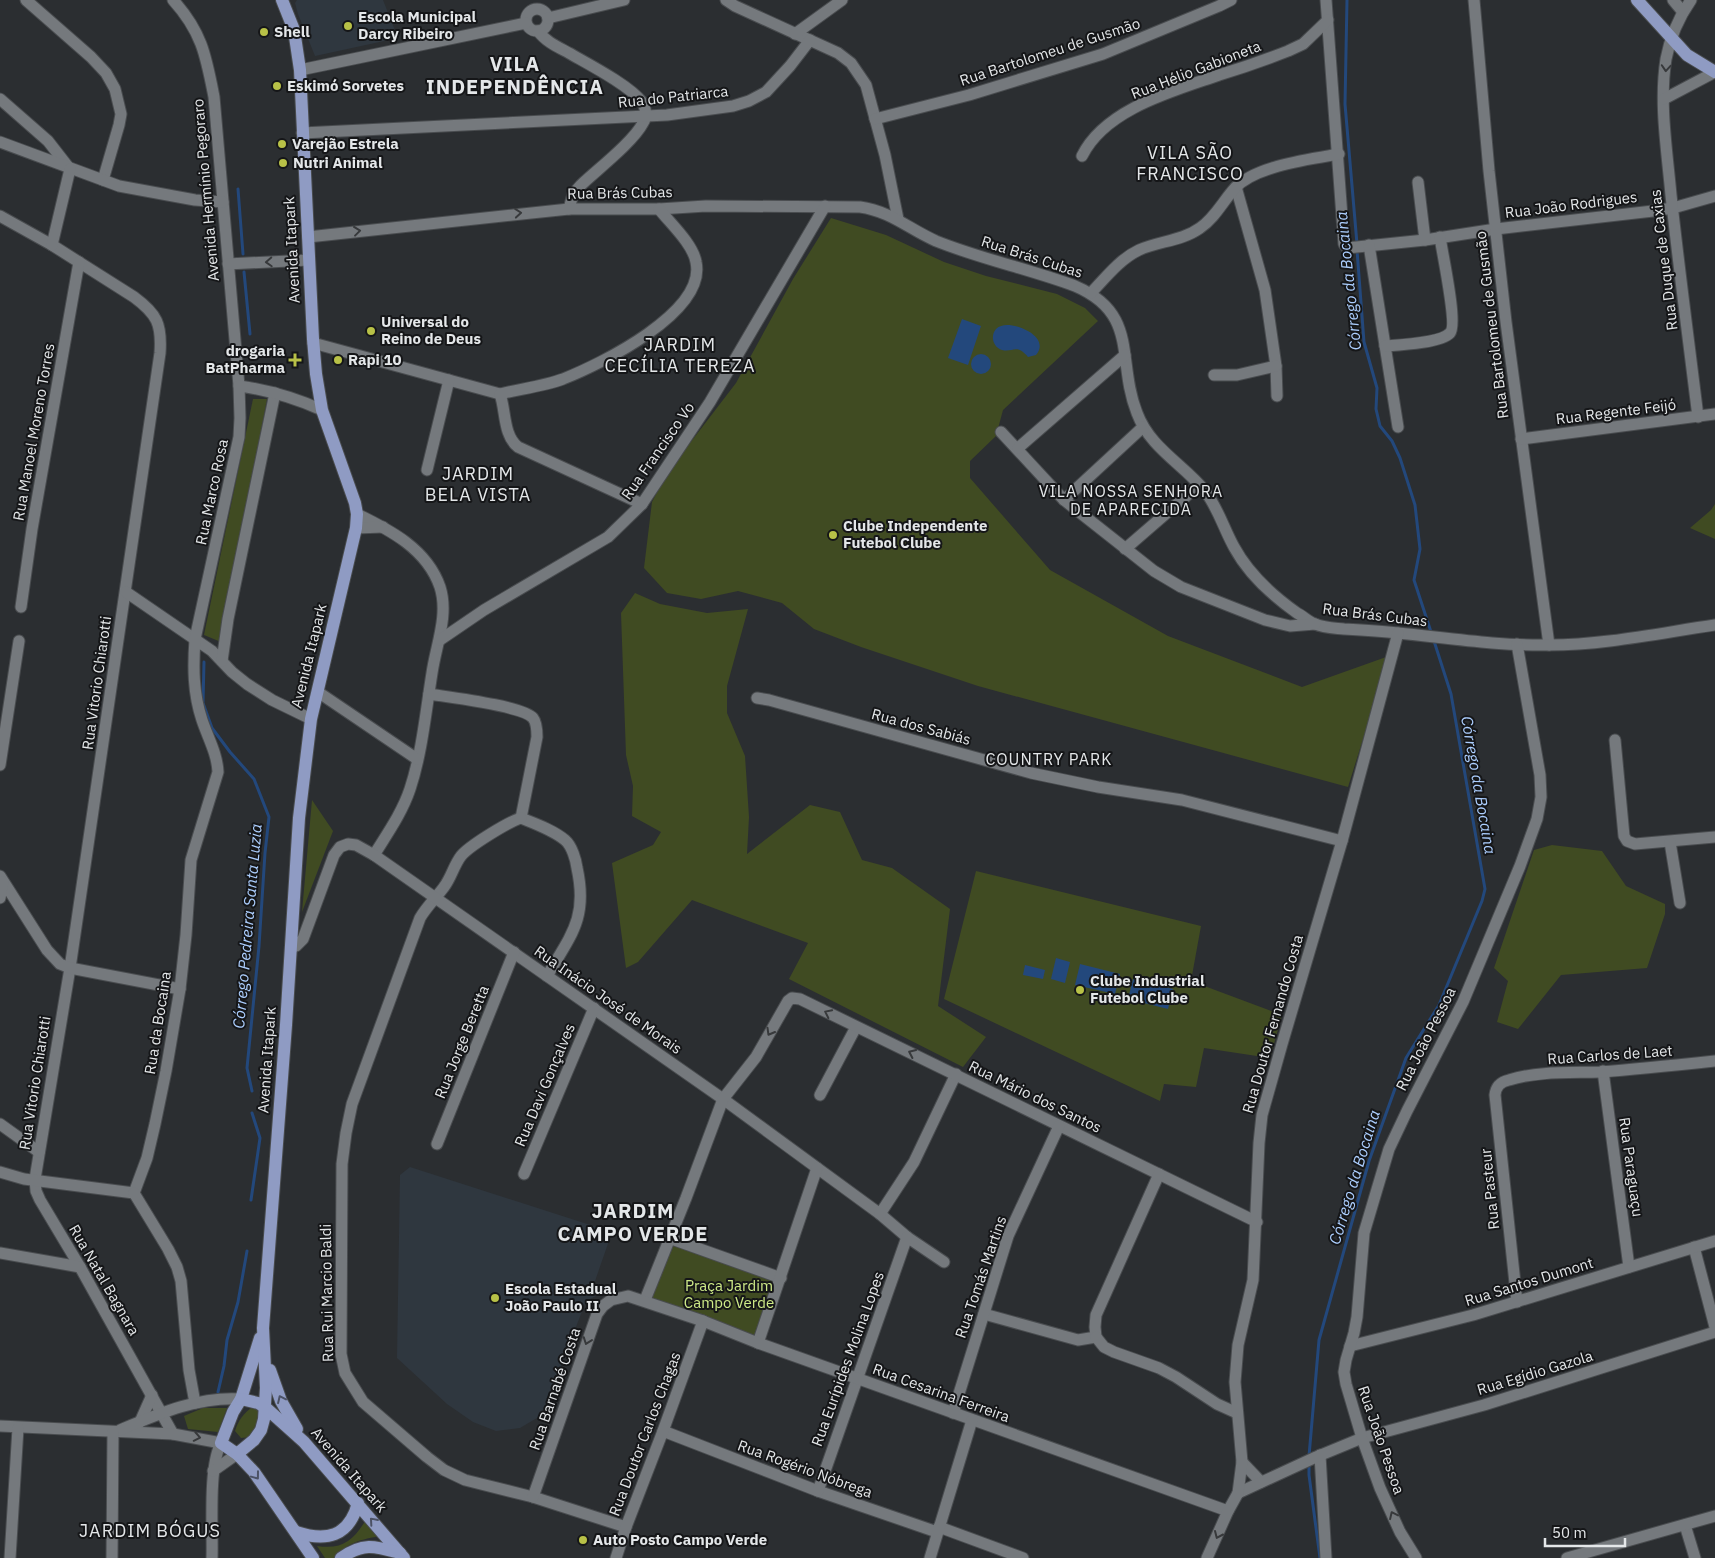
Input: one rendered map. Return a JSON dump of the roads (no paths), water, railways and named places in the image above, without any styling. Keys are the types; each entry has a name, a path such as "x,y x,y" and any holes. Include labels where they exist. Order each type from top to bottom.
{"main road":[{"name":"Avenida Itapark","path":"237,1454 254,1440 261,1430 266,1408 263,1328 299,818 311,719 356,528 357,514 352,492 322,410 316,374 298,44 282,0"},
{"path":"1637,0 1687,55 1715,72"},
{"name":"Avenida Itapark","path":"222,1443 233,1412 241,1398 263,1328"},
{"path":"264,1351 281,1401 304,1442"},
{"name":"Avenida Itapark","path":"241,1398 258,1403 266,1408 304,1442 402,1555"},
{"path":"222,1443 237,1454 254,1472 313,1558"},
{"path":"296,1532 312,1537 325,1537 338,1532 354,1516 358,1503"},
{"path":"341,1558 351,1551 364,1546 377,1546 402,1555"}],"street":[{"path":"26,0 91,57 106,73 115,89 121,114 103,180"},
{"name":"Avenida Hermínio Pegoraro","path":"173,0 191,23 198,36 208,64 214,97 239,386"},
{"path":"548,18 624,0"},
{"path":"726,0 838,54 854,68 866,85 885,156 898,219"},
{"path":"795,34 842,0"},
{"name":"Rua Bartolomeu de Gusmão","path":"875,119 969,95 1103,54 1217,3 1231,0"},
{"path":"1091,293 1130,255 1162,241 1187,236 1200,228 1209,221 1236,187 1257,174 1275,167 1339,154 1326,0"},
{"name":"Rua Bartolomeu de Gusmão","path":"1474,0 1506,322 1549,645"},
{"path":"1673,0 1683,12"},
{"name":"Rua Duque de Caxias","path":"1691,0 1683,12 1671,39 1666,58 1664,99 1673,208 1698,416"},
{"path":"548,18 536,5 528,13 526,23 530,30 538,32 548,41 594,67 628,90 641,101 645,107 646,116 634,136 581,184 573,194 569,209"},
{"path":"538,32 546,27 548,18"},
{"name":"Rua Hélio Gabioneta","path":"1082,156 1093,138 1122,115 1148,101 1288,52 1302,44 1328,20"},
{"path":"300,70 526,23"},
{"name":"Rua do Patriarca","path":"302,133 646,116 696,112 733,106 749,101 766,92 790,66 810,40"},
{"path":"1664,99 1715,72"},
{"path":"0,99 48,141 70,169"},
{"path":"0,142 120,186 195,200 223,202"},
{"name":"Rua João Rodrigues","path":"1339,154 1347,246 1425,240 1496,229 1535,226 1673,208 1715,196"},
{"path":"52,245 70,169"},
{"path":"1418,182 1425,240"},
{"path":"1236,187 1265,290 1276,366 1277,396"},
{"name":"Rua Brás Cubas","path":"308,237 569,209 659,209 706,206 860,206 872,208 898,219 935,240 1058,280 1091,293 1105,304 1118,324 1132,397 1136,413 1143,427 1165,454 1199,485 1212,501 1232,544 1244,563 1282,601 1315,624 1333,628 1438,638 1549,645 1611,640 1715,625"},
{"name":"Rua Francisco Vo","path":"440,640 484,610 608,537 642,504 710,402 825,206"},
{"path":"313,343 500,394 562,380 619,352 668,319 686,298 697,279 696,261 687,243 659,209"},
{"name":"Rua Vitorio Chiarotti","path":"0,216 52,245 145,305 158,321 160,331 160,353 126,592 70,968 35,1179"},
{"path":"1385,346 1421,342 1442,338 1450,334 1452,329 1452,312 1440,237"},
{"path":"1366,246 1398,427"},
{"path":"228,264 309,260"},
{"name":"Rua Manoel Moreno Torres","path":"21,607 32,530 79,262"},
{"path":"1018,448 1125,355"},
{"path":"1214,374 1237,375 1276,366"},
{"path":"427,470 449,380"},
{"path":"239,386 275,393 305,402 322,410"},
{"name":"Rua Marco Rosa","path":"195,639 237,451 240,418 239,386"},
{"path":"222,661 228,619 275,393"},
{"path":"500,394 504,406 508,433 513,443 518,447 642,504"},
{"name":"Rua Regente Feijó","path":"1521,438 1715,414"},
{"path":"1064,500 1143,427"},
{"path":"1001,432 1018,448 1064,500 1154,571 1181,587 1280,624 1300,626 1315,624"},
{"path":"1125,549 1199,485"},
{"path":"357,514 385,527 407,542 424,558 440,586 443,598 440,640 433,665 417,759 410,788 401,811 374,855"},
{"path":"356,528 385,527"},
{"path":"126,592 212,651 247,684 272,700 311,719"},
{"name":"Rua Doutor Fernando Costa","path":"1207,1558 1238,1493 1242,1462 1235,1382 1238,1345 1253,1280 1262,1114 1402,634"},
{"name":"Rua da Bocaina","path":"134,1193 147,1158 166,1071 180,989 191,860 218,772 217,759 202,719 195,690 193,663 195,639"},
{"path":"0,765 19,641"},
{"name":"Rua João Pessoa","path":"1416,1558 1400,1532 1380,1488 1362,1438 1346,1384 1346,1360 1357,1317 1364,1233 1389,1150 1463,1002 1538,820 1541,797 1540,775 1518,644"},
{"path":"318,692 417,759"},
{"path":"429,694 490,704 529,714 535,720 537,737 521,818 544,827 567,841 576,862 580,881 580,913 575,929 548,976"},
{"name":"Rua dos Sabiás","path":"757,698 1031,772 1098,787 1182,800 1342,841"},
{"path":"1615,740 1624,836 1627,841 1635,844 1715,837"},
{"name":"Rua Rui Marcio Baldi","path":"521,818 510,822 467,850 460,858 444,887 420,918 352,1104 342,1164 341,1354 345,1373 363,1402 444,1470 465,1480 533,1497 626,1526"},
{"path":"1670,842 1680,903"},
{"name":"Rua Inácio José de Morais","path":"291,948 296,946 303,938 334,855 340,848 348,844 356,845 374,855 723,1099 880,1214 907,1237 944,1262"},
{"path":"2,879 47,950 60,964 70,968 180,989"},
{"path":"0,898 2,879"},
{"name":"Rua Jorge Beretta","path":"437,1144 514,952"},
{"name":"Rua Mário dos Santos","path":"723,1099 756,1057 788,1001 792,998 800,999 1257,1222"},
{"name":"Rua Davi Gonçalves","path":"524,1174 594,1008"},
{"path":"820,1095 856,1027"},
{"name":"Rua Carlos de Laet","path":"1508,1080 1533,1075 1715,1061"},
{"name":"Rua Paraguaçu","path":"1604,1071 1629,1267"},
{"path":"880,1214 914,1162 956,1074"},
{"name":"Rua Pasteur","path":"1508,1080 1499,1084 1495,1095 1517,1302"},
{"path":"645,1300 723,1099"},
{"path":"0,1124 39,1152"},
{"name":"Rua Tomás Martins","path":"953,1413 1008,1236 1059,1126"},
{"path":"758,1343 817,1168"},
{"path":"0,1172 16,1177 134,1193 177,1267 181,1281 189,1370 195,1402"},
{"path":"1159,1174 1096,1315 1096,1337 1104,1347 1159,1368 1217,1404 1237,1413"},
{"name":"Rua Natal Bagnara","path":"35,1179 36,1191 40,1200 80,1267 173,1434"},
{"name":"Rua Eurípides Molina Lopes","path":"818,1491 856,1378 907,1237"},
{"path":"669,1238 781,1278"},
{"name":"Rua Santos Dumont","path":"1350,1346 1473,1316 1715,1241"},
{"path":"1694,1247 1715,1327"},
{"path":"0,1253 80,1267"},
{"name":"Rua Barnabé Costa","path":"533,1497 597,1314 603,1306 618,1297 628,1296 645,1300"},
{"name":"Rua Cesarina Ferreira","path":"645,1300 758,1343 1228,1511"},
{"path":"984,1314 1078,1340 1096,1337"},
{"name":"Rua Doutor Carlos Chagas","path":"616,1558 626,1526 703,1321"},
{"name":"Rua Egídio Gazola","path":"1261,1482 1362,1438 1484,1405 1715,1332"},
{"path":"140,1422 152,1395"},
{"path":"113,1432 195,1402 215,1398 241,1398"},
{"path":"930,1558 972,1420"},
{"path":"0,1426 173,1434 222,1443 215,1456 213,1471 212,1558"},
{"path":"10,1558 6,1543 18,1428"},
{"name":"Rua Rogério Nóbrega","path":"663,1431 818,1491 1023,1558"},
{"path":"112,1558 113,1432"},
{"path":"213,1471 237,1454"},
{"path":"1318,1456 1326,1558"},
{"path":"1238,1493 1261,1482 1242,1462"},
{"path":"1567,1558 1715,1516"},
{"path":"1685,1525 1695,1558"}],"water":[{"path":"962,319 981,326 968,365 948,358"},
{"path":"1007,325 1026,330 1037,338 1039,349 1036,355 1028,357 1020,350 1006,351 996,346 993,338 994,332 998,327"},
{"path":"981,354 988,357 991,364 988,371 981,374 974,371 971,364 974,357"},
{"path":"1056,958 1070,962 1065,983 1051,979"},
{"path":"1080,964 1120,974 1115,994 1075,985"},
{"path":"1025,965 1045,970 1043,979 1023,975"},
{"path":"1133,979 1173,989 1168,1009 1128,999"}],"waterway":[{"name":"Córrego da Bocaina","path":"1347,0 1345,104 1357,244"},
{"name":"Córrego Pedreira Santa Luzia","path":"238,189 243,254"},
{"name":"Córrego da Bocaina","path":"1357,250 1364,342 1377,388 1376,409 1380,426 1392,441 1400,458 1415,505 1420,549 1414,580 1432,635"},
{"name":"Córrego Pedreira Santa Luzia","path":"244,272 250,334"},
{"name":"Córrego da Bocaina","path":"1309,1456 1319,1340 1369,1161 1406,1058 1439,1005 1482,901 1485,889 1451,694 1434,641"},
{"name":"Córrego Pedreira Santa Luzia","path":"204,662 203,703 212,728 254,779 269,817 247,1068 252,1091"},
{"name":"Córrego Pedreira Santa Luzia","path":"251,1200 260,1138 252,1113"},
{"name":"Córrego Pedreira Santa Luzia","path":"218,1392 227,1340 238,1302 247,1251"},
{"name":"Córrego da Bocaina","path":"1309,1463 1320,1558"}],"place":[{"name":"Escola Municipal Darcy Ribeiro","path":"348,26"},
{"name":"Shell","path":"264,32"},
{"name":"Eskimó Sorvetes","path":"277,86"},
{"name":"Varejão Estrela","path":"282,144"},
{"name":"Nutri Animal","path":"283,163"},
{"name":"Universal do Reino de Deus","path":"371,331"},
{"name":"drogaria BatPharma","path":"295,360"},
{"name":"Rapi 10","path":"338,360"},
{"name":"Clube Independente Futebol Clube","path":"833,535"},
{"name":"Clube Industrial Futebol Clube","path":"1080,990"},
{"name":"Escola Estadual João Paulo II","path":"495,1298"},
{"name":"Auto Posto Campo Verde","path":"583,1540"}],"district":[{"name":"VILA INDEPENDÊNCIA","path":"515,76"},
{"name":"VILA SÃO FRANCISCO","path":"1190,163"},
{"name":"JARDIM CECÍLIA TEREZA","path":"680,355"},
{"name":"JARDIM BELA VISTA","path":"478,484"},
{"name":"VILA NOSSA SENHORA DE APARECIDA","path":"1131,500"},
{"name":"COUNTRY PARK","path":"1049,759"},
{"name":"JARDIM CAMPO VERDE","path":"633,1222"},
{"name":"JARDIM BÓGUS","path":"150,1531"}],"park label":[{"name":"Praça Jardim Campo Verde","path":"729,1294"}]}
